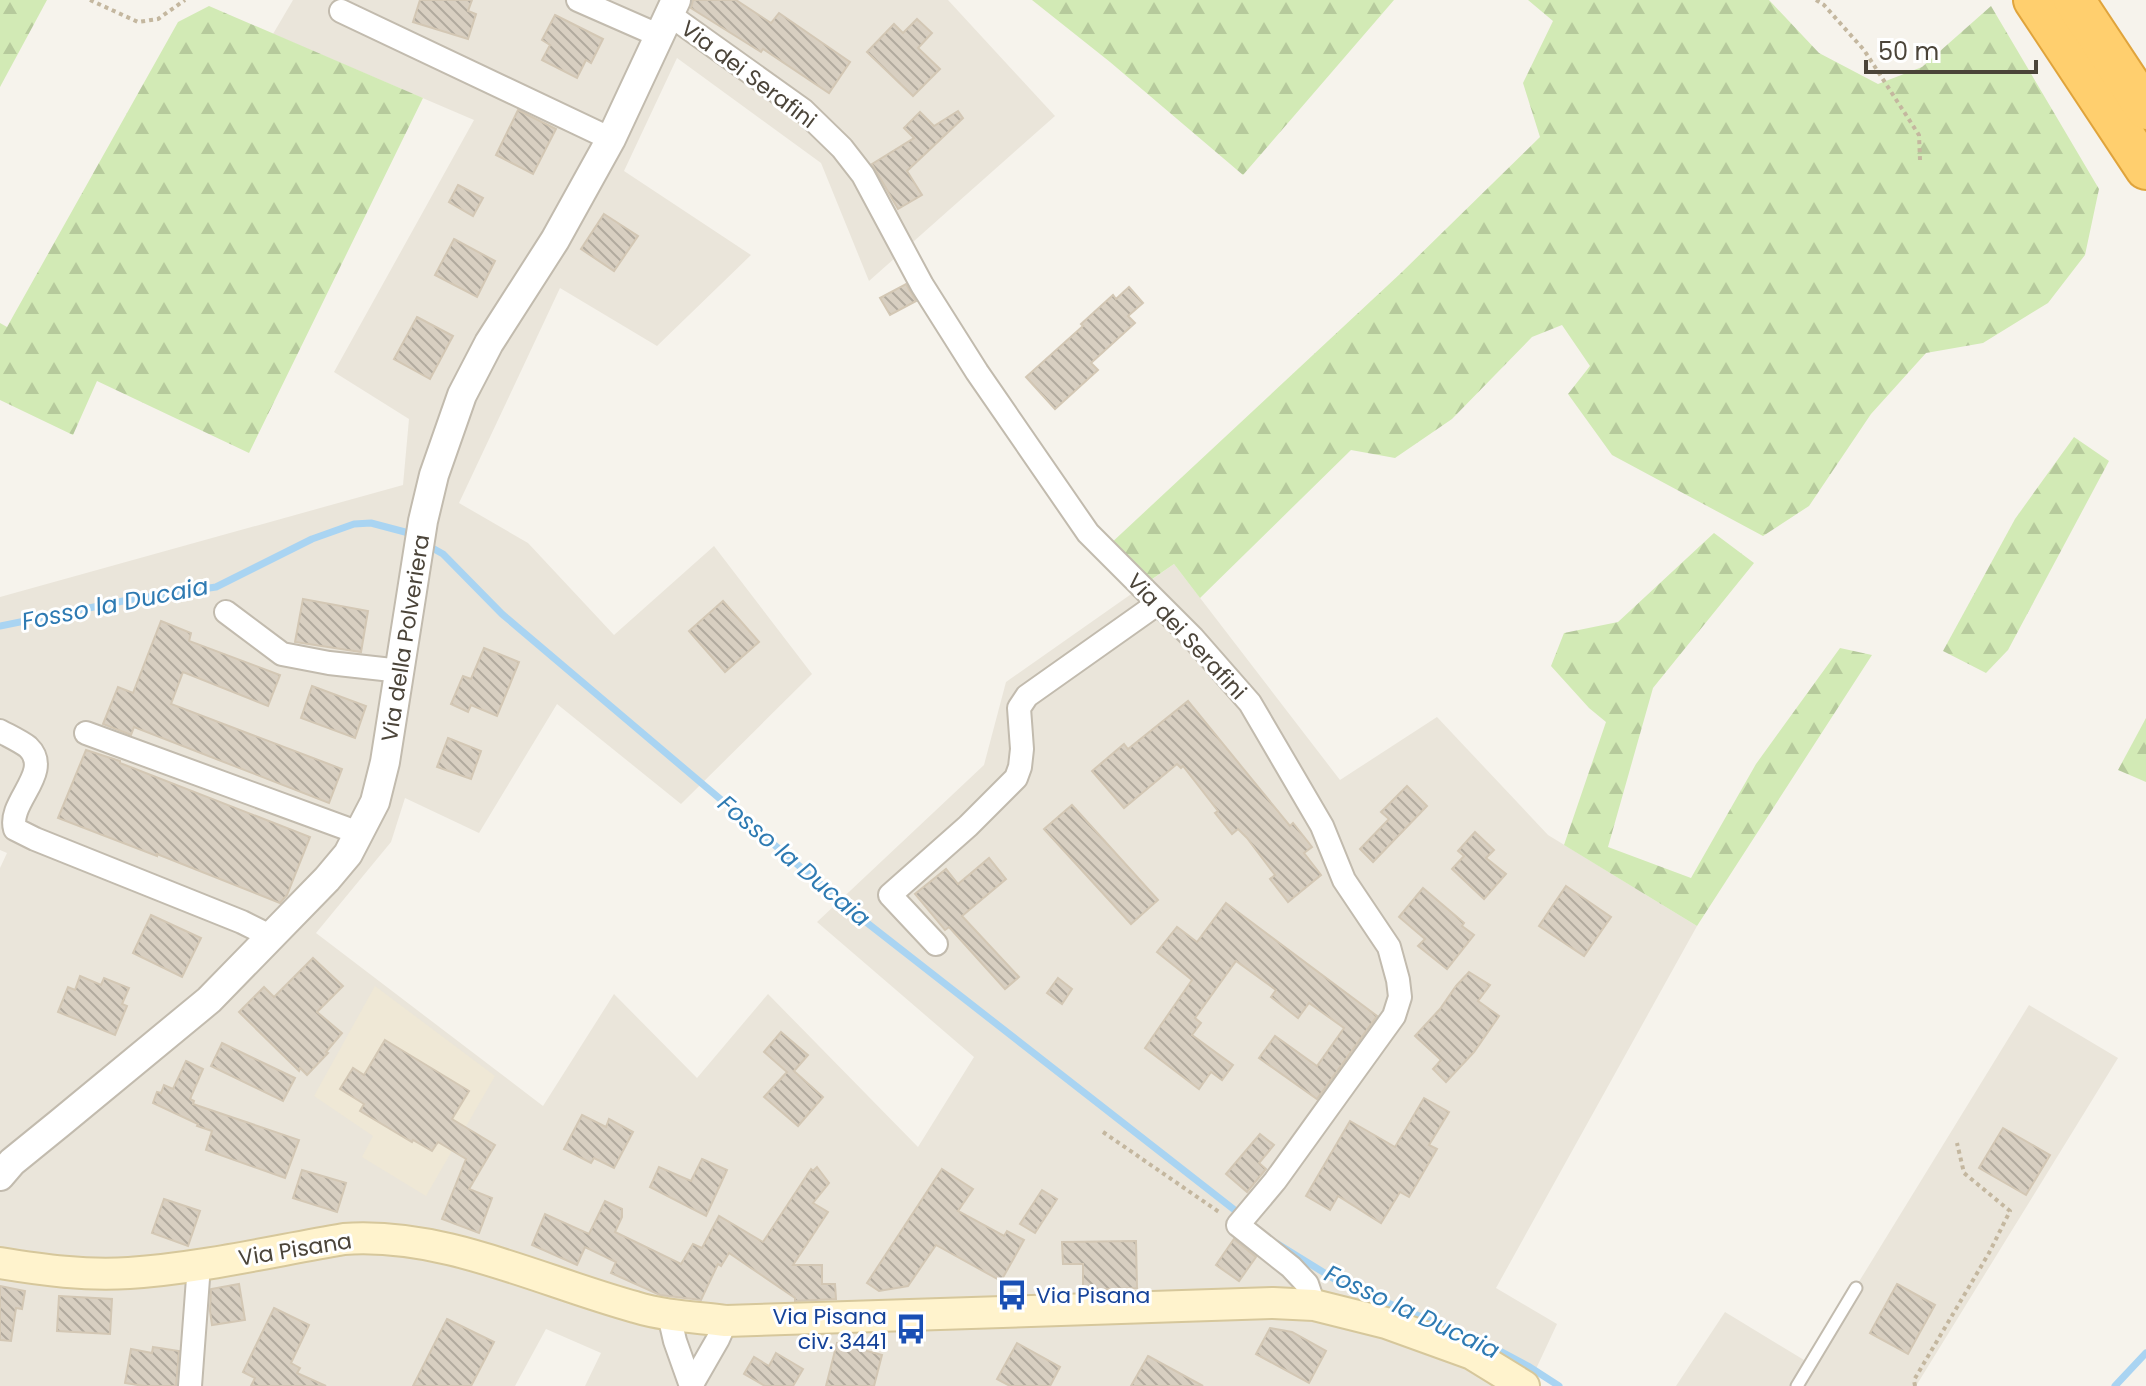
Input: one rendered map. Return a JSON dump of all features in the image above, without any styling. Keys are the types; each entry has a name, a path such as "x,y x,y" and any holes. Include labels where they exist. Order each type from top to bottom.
{"highway":[{"path":"2034,0 2146,169"},
{"path":"2074,0 2146,109"}],"main road":[{"name":"Via Pisana","path":"0,1263 56,1272 128,1273 199,1265 363,1238 401,1241 464,1253 637,1308 726,1321 1257,1304 1314,1305 1386,1323 1472,1354 1524,1386"}],"street":[{"name":"Via dei Serafini","path":"578,0 668,17 803,110 842,148 863,175 922,285 977,372 1088,533 1193,638 1250,703 1322,826 1344,880 1389,947 1400,997 1394,1016 1275,1181 1245,1217"},
{"path":"341,11 611,139"},
{"name":"Via della Polveriera","path":"0,1176 12,1162 209,1000 348,854 375,802 385,762 422,528 434,475 462,395 489,343 555,240 611,139 668,17"},
{"path":"936,944 890,895 968,826 1016,778 1022,749 1019,708 1027,696 1157,604"},
{"path":"226,612 282,654 401,671"},
{"path":"0,731 28,748 34,758 35,773 12,821 15,829 272,937"},
{"path":"86,733 359,833"},
{"path":"1245,1217 1307,1284 1314,1305"},
{"path":"190,1386 199,1265"},
{"path":"669,1315 691,1386 726,1321"}],"lane":[{"path":"1797,1386 1856,1288"}],"path":[{"path":"90,0 138,22 158,19 185,0"},
{"path":"1816,0 1864,50 1919,135 1920,160"},
{"path":"1103,1132 1245,1217"},
{"path":"1915,1386 1914,1380 1989,1253 2010,1211 1964,1173 1957,1143"}],"shaded area":[{"path":"293,0 948,0 1055,116 869,281 821,163 677,58 624,171 751,255 657,346 560,288 459,503 528,543 614,635 714,546 812,674 681,804 557,704 479,833 405,798 391,842 316,933 543,1106 614,994 697,1078 768,994 918,1147 974,1057 817,922 984,765 1006,682 1174,564 1340,780 1437,717 1548,835 1697,926 1496,1288 1557,1324 1528,1386 585,1386 601,1353 546,1329 515,1386 0,1386 0,868 7,853 0,850 0,597 403,485 409,419 334,372 474,120 273,34"},
{"path":"375,986 495,1076 426,1196 362,1157 373,1136 314,1096"},
{"path":"2029,1005 2118,1058 1916,1386 1676,1386 1725,1312 1809,1363"}],"green space":[{"path":"0,0 47,0 0,87"},
{"path":"1032,0 1394,0 1243,175"},
{"path":"1528,0 1769,0 1819,53 1878,84 1922,67 1991,6 2099,189 2085,255 2048,303 1983,343 1926,353 1871,414 1809,506 1763,536 1612,455 1568,394 1590,366 1562,325 1532,337 1452,419 1395,458 1351,450 1200,598 1174,564 1145,584 1108,546 1401,273 1540,137 1523,83 1553,21"},
{"path":"209,6 423,98 249,453 97,381 73,435 0,400 0,323 7,327 178,22"},
{"path":"2074,437 2109,461 2008,650 1986,673 1943,651 2015,519"},
{"path":"1714,533 1754,563 1653,688 1608,847 1691,878 1756,764 1840,648 1872,655 1697,926 1564,845 1606,722 1551,666 1564,633 1618,622"},
{"path":"2146,718 2146,782 2118,770"}],"building":[{"path":"420,0 472,0 468,11 476,14 468,39 413,22"},
{"path":"693,0 736,0 771,23 779,13 850,62 829,93 763,49 761,52 691,8"},
{"path":"555,15 603,39 591,63 586,60 577,78 542,60 550,45 542,40"},
{"path":"917,19 932,33 918,48 940,69 913,96 867,52 894,24 903,33"},
{"path":"518,110 556,129 533,174 496,155"},
{"path":"958,111 963,118 907,171 922,195 898,209 872,164 914,138 904,128 920,112 934,126"},
{"path":"458,185 483,198 473,216 449,202"},
{"path":"604,214 638,236 614,271 581,249"},
{"path":"454,239 495,261 477,297 435,275"},
{"path":"906,284 916,301 890,315 880,298"},
{"path":"1129,287 1143,303 1128,316 1135,323 1091,363 1098,370 1055,409 1026,377 1113,295 1116,299"},
{"path":"417,317 453,336 430,379 394,359"},
{"path":"303,599 368,611 361,652 295,642"},
{"path":"723,601 759,642 725,672 689,631"},
{"path":"161,621 191,633 189,641 280,675 268,706 183,672 171,704 342,769 329,803 134,727 131,735 103,724 118,687 133,693"},
{"path":"484,648 519,662 497,716 471,705 468,712 451,704 463,676 471,679"},
{"path":"312,686 366,706 355,738 301,718"},
{"path":"1188,701 1290,826 1293,823 1312,847 1304,853 1321,875 1288,902 1270,879 1275,875 1247,838 1238,829 1232,834 1183,766 1181,768 1177,764 1124,808 1092,771 1124,744 1128,749"},
{"path":"448,738 481,751 471,779 437,767"},
{"path":"86,750 310,837 287,895 280,903 58,818"},
{"path":"1407,786 1427,806 1373,862 1360,849 1389,819 1381,812"},
{"path":"1072,805 1158,900 1131,924 1044,829"},
{"path":"1475,832 1494,850 1486,858 1506,874 1484,899 1452,869 1464,856 1458,851"},
{"path":"989,858 1006,879 962,916 1019,977 1005,989 949,927 945,930 915,894 946,869 958,884"},
{"path":"1566,886 1611,917 1584,956 1539,926"},
{"path":"1423,888 1474,935 1447,969 1418,946 1425,939 1399,917"},
{"path":"1226,903 1377,1016 1317,1099 1259,1058 1275,1036 1317,1066 1344,1028 1309,1003 1298,1018 1271,997 1276,990 1236,961 1195,1018 1201,1023 1192,1035 1233,1065 1222,1080 1211,1072 1199,1089 1145,1048 1192,980 1157,952 1177,927 1197,942"},
{"path":"151,915 201,938 182,977 133,953"},
{"path":"313,958 343,986 317,1012 342,1033 307,1075 300,1068 299,1071 239,1012 264,987 274,997"},
{"path":"1469,972 1490,985 1478,1001 1499,1016 1474,1052 1446,1082 1433,1069 1441,1060 1415,1036"},
{"path":"80,976 101,985 104,978 129,988 122,1004 127,1006 115,1035 58,1012 68,987 75,990"},
{"path":"1058,978 1072,989 1062,1004 1047,993"},
{"path":"781,1032 808,1055 794,1071 823,1097 798,1126 764,1097 787,1072 764,1052"},
{"path":"385,1040 469,1091 452,1119 495,1145 469,1189 492,1198 479,1233 442,1219 466,1159 438,1142 432,1151 412,1142 360,1111 364,1104 340,1089 353,1068 364,1075"},
{"path":"222,1043 295,1078 283,1101 211,1066"},
{"path":"186,1061 203,1069 190,1099 194,1101 193,1104 299,1140 285,1178 206,1150 212,1131 153,1103 164,1085 173,1089"},
{"path":"1424,1098 1449,1112 1429,1145 1437,1149 1409,1197 1400,1192 1381,1223 1338,1196 1330,1210 1306,1196 1350,1121 1395,1147"},
{"path":"582,1115 606,1127 609,1119 633,1132 614,1168 594,1158 591,1163 564,1149"},
{"path":"2003,1128 2050,1155 2026,1195 1979,1168"},
{"path":"1260,1134 1274,1145 1259,1163 1266,1169 1247,1192 1226,1174"},
{"path":"702,1159 727,1170 706,1216 650,1187 659,1167 691,1181"},
{"path":"817,1167 829,1183 813,1203 828,1212 793,1265 822,1265 822,1284 835,1284 836,1299 795,1301 795,1298 729,1253 721,1266 718,1264 701,1300 660,1295 611,1273 616,1262 585,1247 577,1265 532,1245 545,1214 589,1234 605,1201 622,1209 615,1232 681,1264 693,1244 702,1248 719,1216 763,1242 811,1169 813,1171"},
{"path":"942,1169 973,1189 958,1211 1004,1236 1007,1231 1024,1240 1001,1281 936,1245 908,1286 879,1291 867,1283"},
{"path":"302,1170 346,1183 337,1212 293,1198"},
{"path":"1042,1190 1057,1199 1035,1233 1020,1224"},
{"path":"164,1199 200,1211 188,1246 152,1233"},
{"path":"1234,1239 1256,1257 1239,1281 1216,1265"},
{"path":"1136,1241 1137,1288 1083,1290 1083,1264 1063,1264 1062,1242"},
{"path":"239,1284 245,1320 212,1325 211,1289"},
{"path":"1897,1284 1935,1305 1908,1354 1870,1333"},
{"path":"0,1286 25,1291 22,1309 16,1308 11,1341 0,1340"},
{"path":"59,1296 112,1299 110,1334 57,1331"},
{"path":"274,1308 309,1325 291,1363 300,1368 297,1373 326,1386 251,1386 255,1378 243,1372"},
{"path":"447,1319 494,1342 471,1386 413,1386"},
{"path":"1270,1328 1292,1332 1326,1351 1309,1383 1256,1354"},
{"path":"837,1343 882,1355 874,1386 826,1386"},
{"path":"1017,1343 1060,1367 1050,1386 1010,1386 997,1379"},
{"path":"153,1347 179,1351 176,1386 125,1383 131,1349 152,1353"},
{"path":"776,1353 803,1369 793,1386 765,1386 744,1374 754,1357 769,1366"},
{"path":"1148,1356 1203,1386 1131,1386"}],"waterway":[{"name":"Fosso la Ducaia","path":"0,626 128,600 216,587 312,539 354,524 371,523 413,537"},
{"name":"Fosso la Ducaia","path":"427,545 443,554 502,614 857,915 1241,1215"},
{"name":"Fosso la Ducaia","path":"1276,1243 1344,1285 1485,1343 1559,1386"},
{"path":"2115,1386 2146,1353"}],"place":[{"name":"Via Pisana","path":"1012,1295"},
{"name":"Via Pisana civ. 3441","path":"911,1329"}]}
